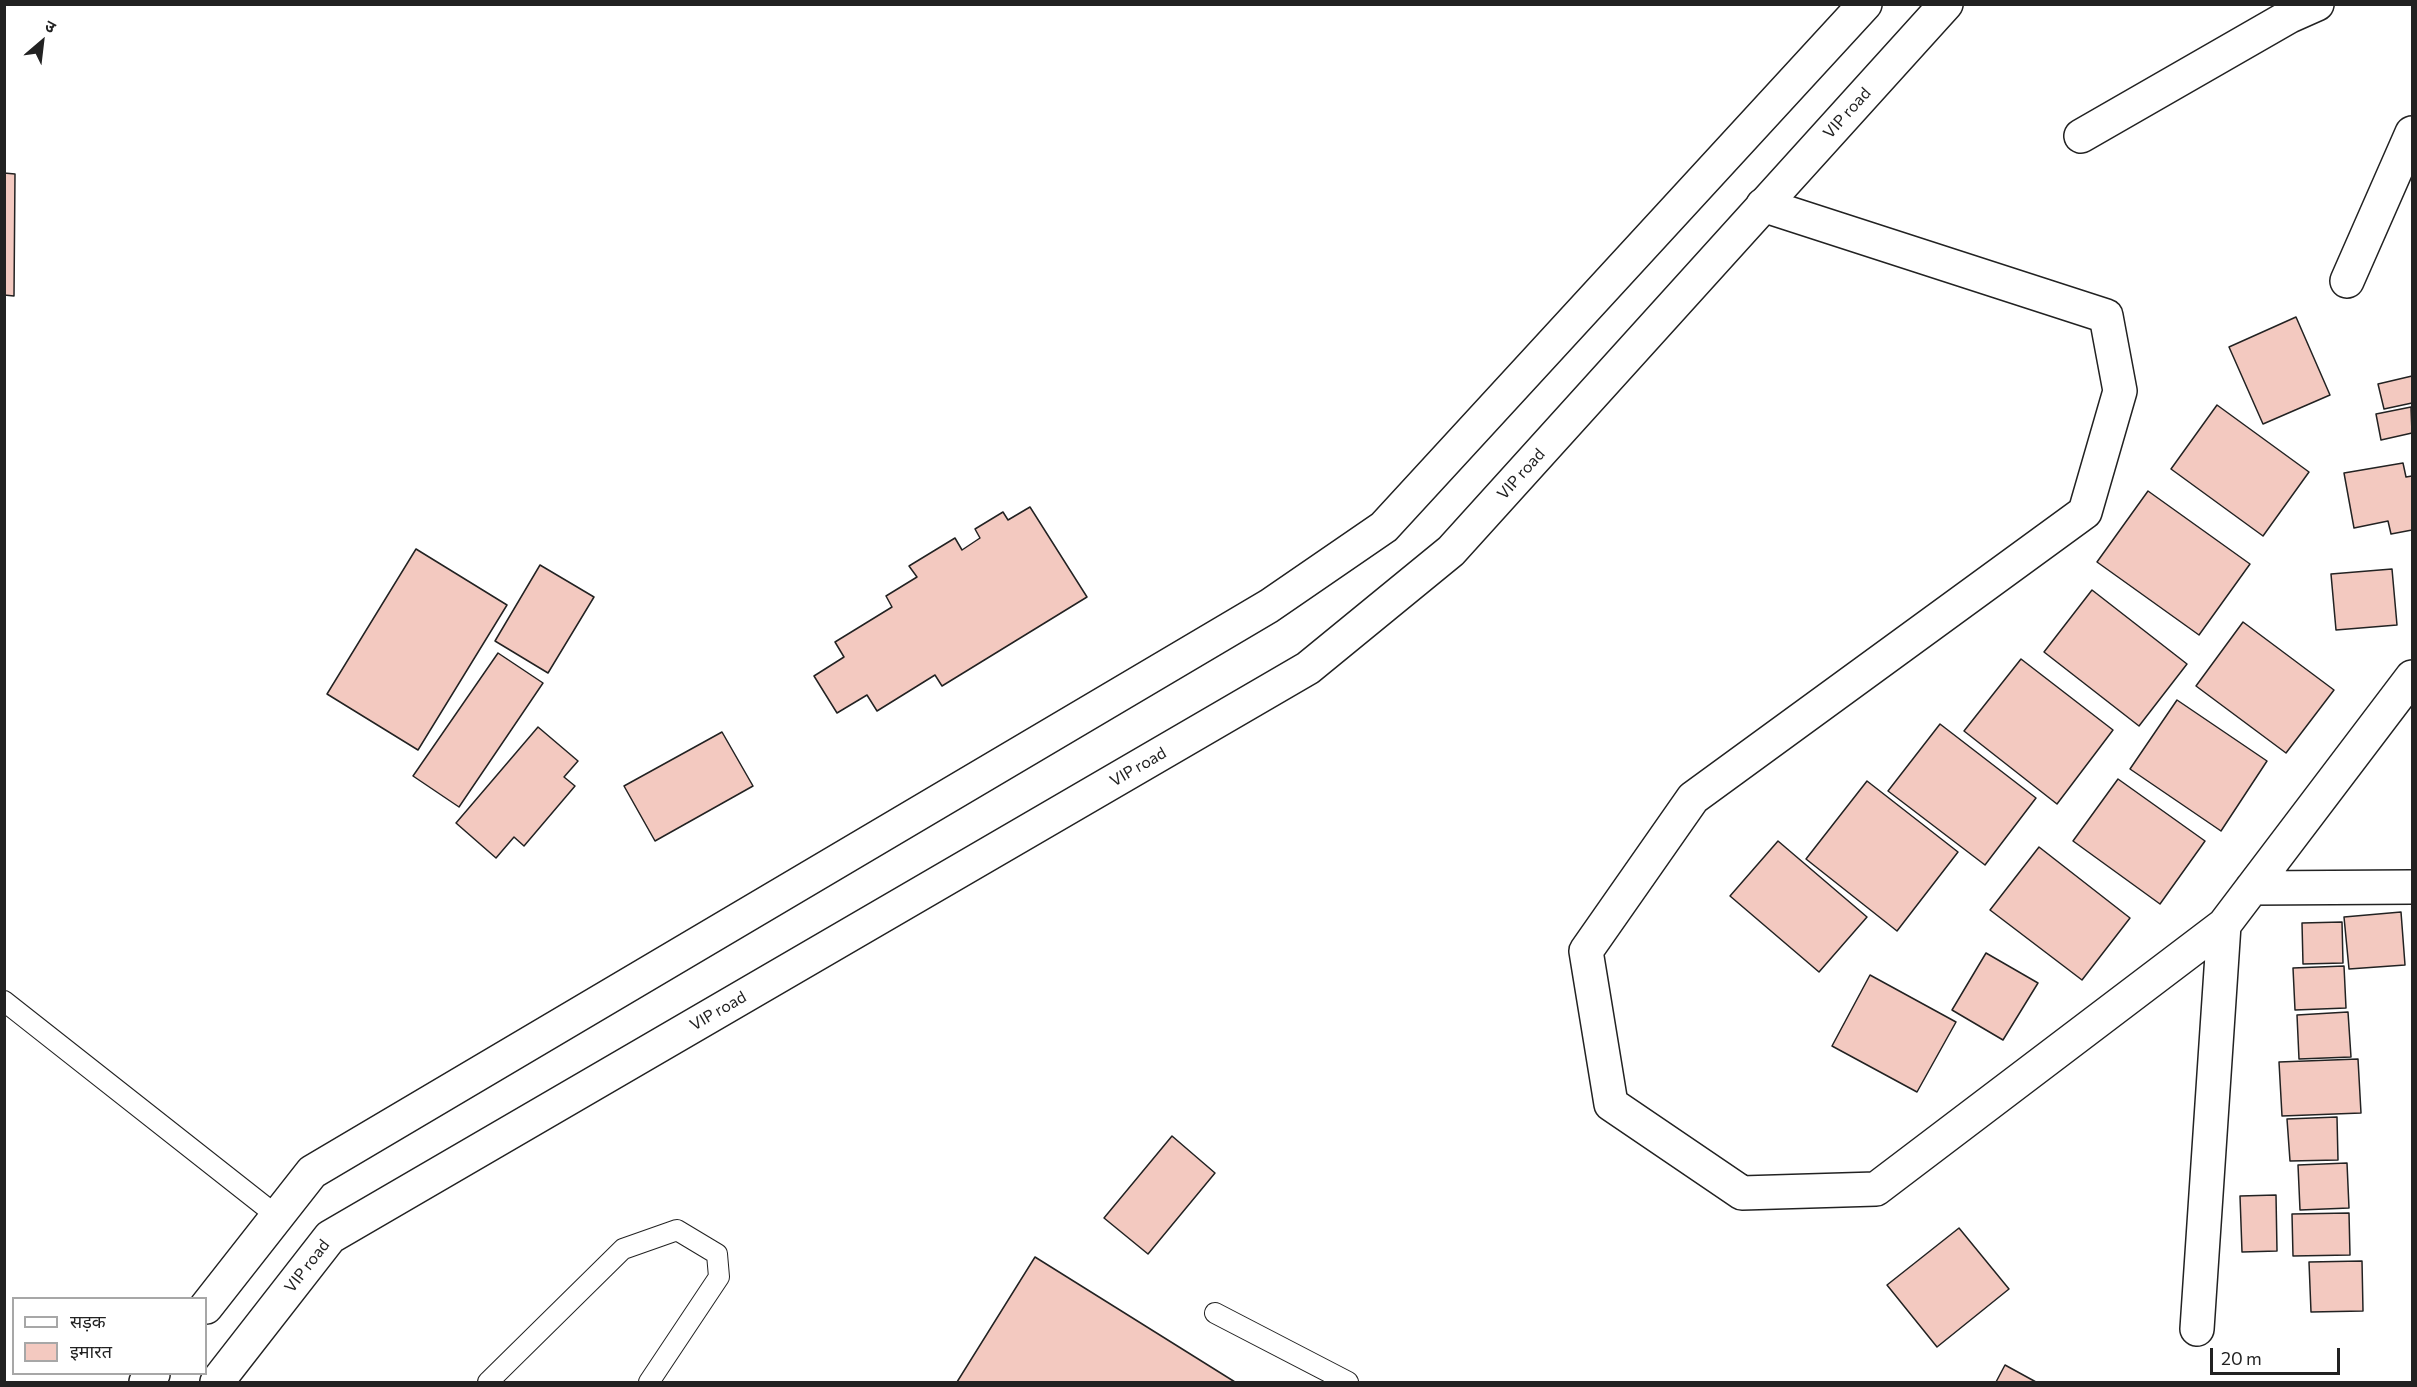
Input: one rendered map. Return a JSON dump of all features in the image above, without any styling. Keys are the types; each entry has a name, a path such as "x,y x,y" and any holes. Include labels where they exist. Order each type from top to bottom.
{"main road":[{"path":"207,1306 312,1172 1269,606 1384,527 1865,4"},
{"name":"VIP road","path":"218,1383 330,1237 1308,668 1451,551 1946,4"},
{"path":"2081,136 2290,16 2318,4"},
{"path":"2347,281 2412,133"},
{"path":"1763,205 2106,316 2120,391 2085,512 1693,798 1586,951 1611,1104 1742,1193 1876,1189 2224,925 2412,677"},
{"path":"2252,888 2412,887"},
{"path":"2197,1329 2224,925"}],"lane":[{"path":"4,1001 277,1216"},
{"path":"488,1383 623,1249 677,1230 717,1254 719,1277 649,1383"},
{"path":"1215,1313 1348,1383"}],"building":[{"path":"4,173 15,174 14,296 4,295"},
{"path":"2296,317 2330,395 2263,424 2229,347"},
{"path":"2412,376 2412,403 2384,409 2378,384"},
{"path":"2217,405 2309,472 2263,536 2171,469"},
{"path":"2411,407 2412,433 2381,440 2376,414"},
{"path":"2403,463 2406,477 2412,476 2412,530 2391,534 2388,521 2354,528 2344,473"},
{"path":"2148,491 2250,564 2199,635 2097,562"},
{"path":"1030,507 1087,597 942,686 935,675 877,711 867,695 837,713 814,676 844,657 835,642 892,607 886,596 917,577 909,566 955,538 962,550 980,538 975,529 1003,512 1008,520"},
{"path":"416,549 507,605 418,750 327,694"},
{"path":"540,565 594,597 548,673 495,641"},
{"path":"2392,569 2397,625 2336,630 2331,574"},
{"path":"2092,590 2187,664 2139,726 2044,652"},
{"path":"2243,622 2334,690 2286,753 2196,686"},
{"path":"498,653 543,683 459,807 413,776"},
{"path":"2021,659 2113,730 2057,804 1964,731"},
{"path":"2177,700 2267,761 2221,831 2130,769"},
{"path":"1940,724 2036,798 1985,865 1888,791"},
{"path":"538,727 578,761 564,777 575,786 524,846 514,837 496,858 456,823"},
{"path":"722,732 753,786 655,841 624,786"},
{"path":"2118,779 2205,841 2160,904 2073,841"},
{"path":"1867,781 1958,852 1897,931 1806,859"},
{"path":"1778,841 1867,917 1819,972 1730,896"},
{"path":"2039,847 2130,918 2082,980 1990,910"},
{"path":"2401,912 2405,965 2349,969 2344,917"},
{"path":"2342,922 2343,963 2303,964 2302,923"},
{"path":"1986,953 2038,983 2003,1040 1952,1010"},
{"path":"2344,966 2346,1008 2295,1010 2293,968"},
{"path":"1870,975 1956,1022 1917,1092 1832,1046"},
{"path":"2348,1012 2351,1057 2299,1059 2297,1015"},
{"path":"2358,1059 2361,1113 2282,1116 2279,1062"},
{"path":"2337,1117 2338,1160 2290,1161 2287,1119"},
{"path":"1172,1136 1215,1173 1148,1254 1104,1218"},
{"path":"2347,1163 2349,1208 2300,1210 2298,1165"},
{"path":"2276,1195 2277,1251 2242,1252 2240,1196"},
{"path":"2349,1213 2350,1255 2293,1256 2292,1214"},
{"path":"1959,1228 2009,1289 1937,1347 1887,1285"},
{"path":"1035,1257 1235,1382 957,1382"},
{"path":"2362,1261 2363,1311 2311,1312 2309,1262"},
{"path":"2005,1365 2036,1382 1996,1382"}]}
